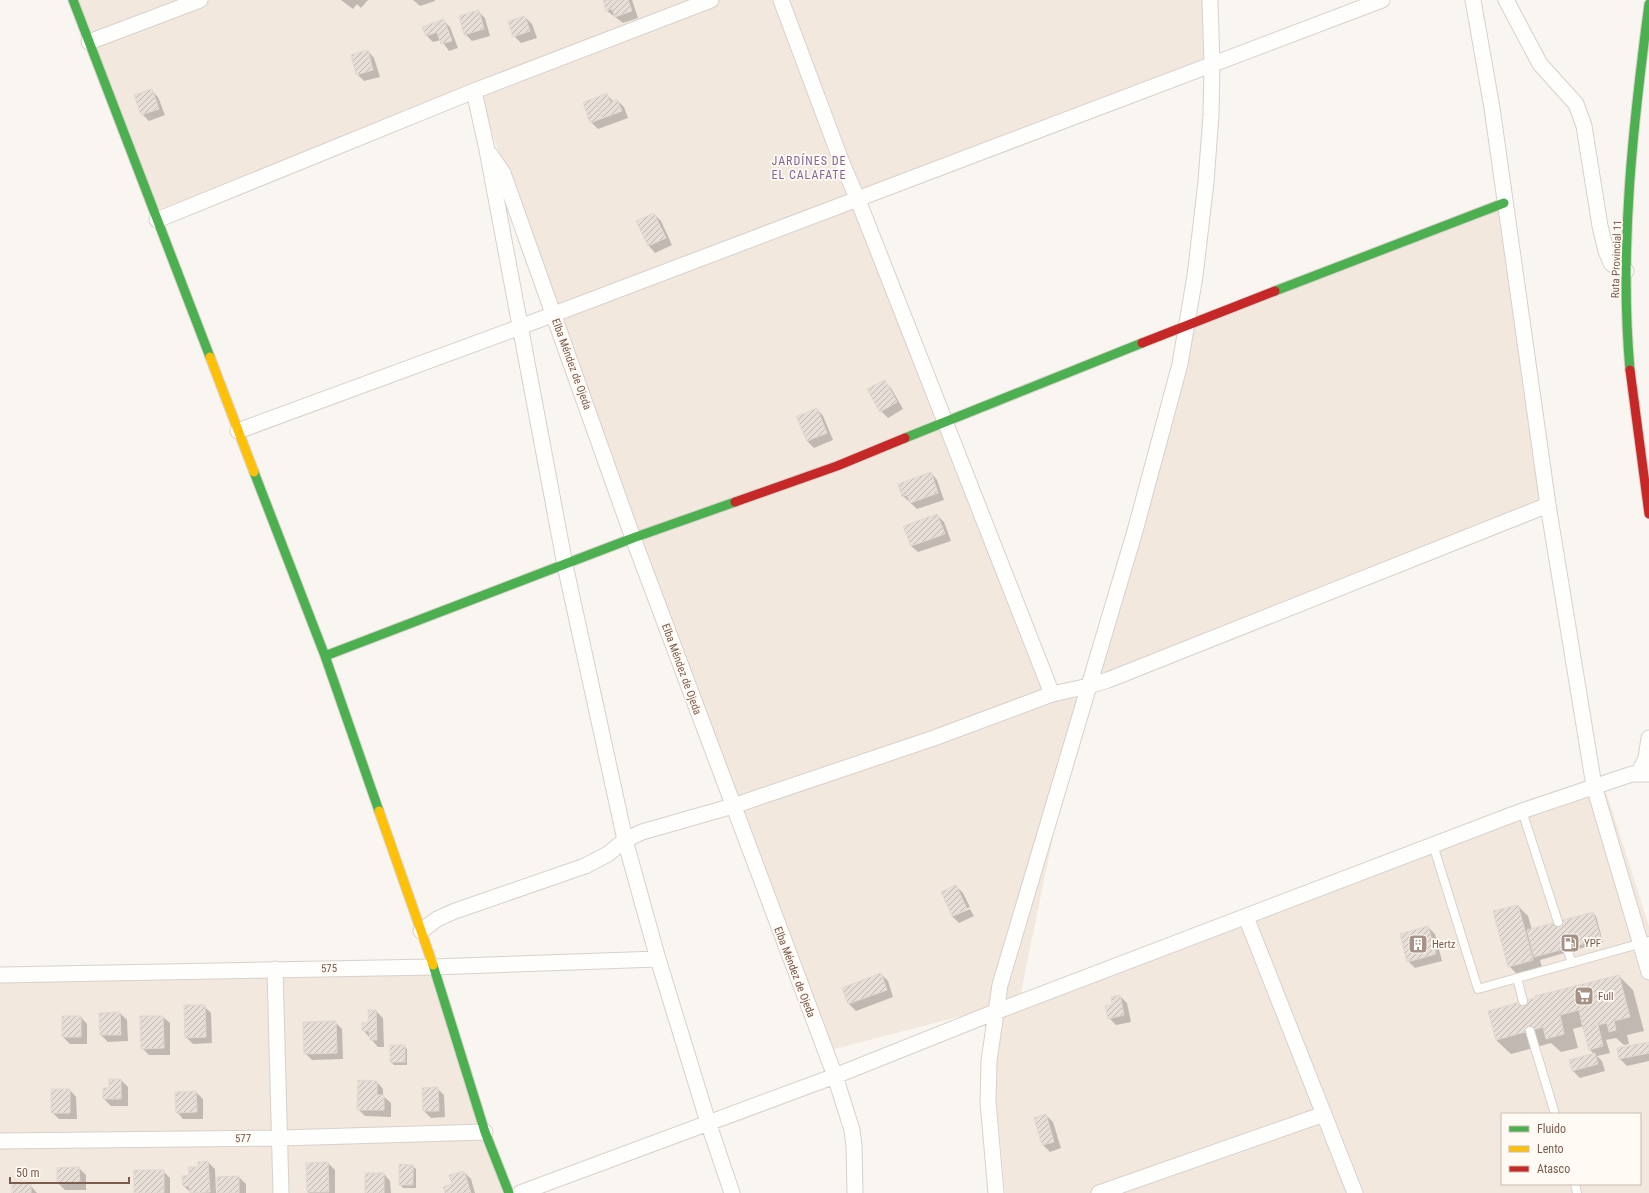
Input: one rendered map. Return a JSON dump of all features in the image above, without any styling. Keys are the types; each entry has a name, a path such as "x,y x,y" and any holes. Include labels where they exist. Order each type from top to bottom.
{"street":[{"path":"73,0 325,656 434,966 485,1132 508,1193"},
{"path":"89,42 200,0"},
{"path":"158,220 474,91 711,0"},
{"path":"781,0 842,163 946,422 1052,694"},
{"path":"996,1193 988,1102 989,1061 1000,985 1008,954 1136,531 1180,364 1195,276 1206,182 1211,115 1212,65 1210,0"},
{"path":"238,431 858,200 1382,0"},
{"path":"1473,0 1492,108 1504,203 1548,505 1594,786 1645,943 1649,972"},
{"path":"1506,0 1540,64 1576,104 1584,126 1600,226 1606,251 1611,263 1617,268 1626,271"},
{"name":"Ruta Provincial 11","path":"1649,4 1641,66 1633,153 1626,271 1631,385 1649,514"},
{"path":"474,91 487,150 565,565 625,840 658,959 708,1122 732,1193"},
{"name":"Elba Méndez de Ojeda","path":"487,150 503,173 633,538 835,1076 852,1130 854,1146 855,1193"},
{"path":"325,656 633,538 837,466 1186,325 1504,203"},
{"path":"421,931 437,919 455,911 585,866 608,854 625,840 642,832 733,806 934,738 1052,694 1089,686 1548,505"},
{"path":"520,1193 835,1076 995,1012 1433,845 1594,786 1632,774 1643,774 1649,738"},
{"path":"1246,916 1355,1193"},
{"name":"575","path":"0,975 434,966 658,959"},
{"path":"275,969 281,1193"},
{"path":"1100,1193 1324,1114"},
{"name":"577","path":"0,1141 280,1138 485,1132"}],"lane":[{"path":"1522,812 1558,922"},
{"path":"1433,845 1478,989 1645,943"},
{"path":"1567,949 1572,963"},
{"path":"1517,978 1524,1001"},
{"path":"1530,1031 1555,1113"}],"shaded area":[{"path":"73,0 1210,0 1212,65 858,200 1052,694 1081,700 1019,1002 1604,785 1649,926 1649,1193 1005,1193 988,1009 827,1051 478,95 154,211"},
{"path":"1504,203 1548,505 1089,686 1186,325"},
{"path":"434,967 509,1193 0,1193 0,975"}],"building":[{"path":"603,0 628,0 632,11 615,17 612,9 606,11"},
{"path":"479,10 484,29 464,35 459,16"},
{"path":"525,16 530,31 513,37 508,21"},
{"path":"444,19 452,41 441,44 437,32 426,36 422,27"},
{"path":"368,50 373,70 356,75 351,55"},
{"path":"152,89 159,109 141,115 134,95"},
{"path":"607,93 610,102 617,99 622,111 603,118 595,98"},
{"path":"595,98 603,118 590,123 583,102"},
{"path":"654,213 666,238 648,246 636,221"},
{"path":"885,380 897,402 880,412 867,389"},
{"path":"817,408 827,433 807,441 796,417"},
{"path":"931,472 938,493 910,503 907,495 902,497 898,484"},
{"path":"937,514 945,534 911,546 903,526"},
{"path":"956,885 967,909 952,916 941,892"},
{"path":"1518,905 1533,960 1508,967 1493,911"},
{"path":"1593,912 1601,939 1534,957 1527,930"},
{"name":"Hertz","path":"1428,926 1436,954 1407,962 1400,934"},
{"path":"881,973 887,990 848,1004 842,988"},
{"path":"1619,975 1630,1017 1614,1021 1616,1030 1609,1032 1607,1023 1583,1028 1579,1010 1560,1015 1564,1034 1546,1039 1543,1027 1496,1040 1488,1011 1535,998 1535,996"},
{"path":"1120,995 1124,1015 1108,1019 1105,1006 1112,1005 1111,997"},
{"path":"184,1005 205,1005 206,1037 185,1038"},
{"path":"368,1010 376,1010 377,1040 370,1040 369,1031 362,1031 362,1023 369,1022"},
{"path":"120,1012 121,1035 100,1035 99,1013"},
{"path":"62,1016 81,1016 81,1037 62,1037"},
{"path":"140,1016 163,1016 164,1048 141,1049"},
{"path":"336,1021 337,1053 304,1054 303,1022"},
{"path":"1598,1025 1603,1046 1589,1050 1583,1028"},
{"path":"1649,1042 1649,1053 1619,1059 1617,1048"},
{"path":"390,1045 405,1045 405,1062 390,1062"},
{"path":"1595,1053 1598,1064 1572,1071 1569,1060"},
{"path":"109,1079 121,1079 121,1099 103,1099 103,1088 109,1088"},
{"path":"358,1080 377,1081 377,1095 384,1095 384,1110 357,1110"},
{"path":"438,1087 439,1111 423,1111 422,1088"},
{"path":"51,1089 70,1089 70,1113 51,1113"},
{"path":"196,1091 197,1112 176,1113 175,1092"},
{"path":"1046,1114 1054,1142 1042,1145 1034,1118"},
{"path":"208,1161 210,1192 190,1193 189,1186 183,1186 182,1176 189,1175 188,1167 198,1167 198,1162"},
{"path":"328,1162 329,1192 307,1192 306,1163"},
{"path":"399,1164 413,1165 413,1185 399,1185"},
{"path":"79,1167 80,1183 57,1184 57,1168"},
{"path":"134,1170 164,1170 164,1193 134,1193"},
{"path":"464,1171 471,1193 445,1193 443,1187 452,1184 449,1175"},
{"path":"365,1173 384,1173 384,1193 365,1193"},
{"path":"239,1176 239,1193 217,1193 217,1177"},
{"path":"12,1184 31,1184 31,1193 12,1193"}],"traffic: fast":[{"path":"73,0 210,357"},
{"path":"1630,370 1626,279 1629,187 1649,4"},
{"path":"1275,291 1504,203"},
{"path":"905,438 1142,343"},
{"path":"254,472 325,656 379,811"},
{"path":"325,656 633,538 735,502"},
{"path":"433,965 485,1132 509,1193"}],"traffic: slow":[{"path":"210,357 254,472"},
{"path":"379,811 433,965"}],"traffic: jam":[{"path":"1142,343 1275,291"},
{"path":"1630,370 1649,514"},
{"path":"735,502 837,466 905,438"}],"place":[{"name":"YPF","path":"1570,943"},
{"name":"Hertz","path":"1418,944"},
{"name":"Full","path":"1584,996"}],"district":[{"name":"JARDÍNES DE EL CALAFATE","path":"809,168"}]}
